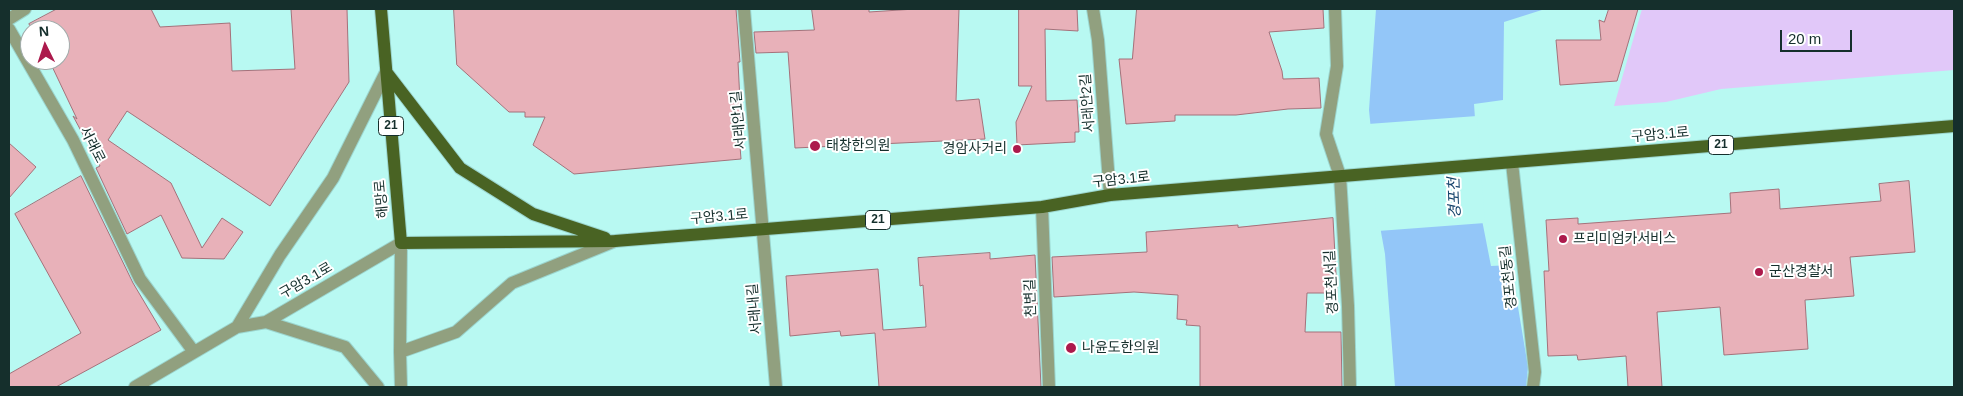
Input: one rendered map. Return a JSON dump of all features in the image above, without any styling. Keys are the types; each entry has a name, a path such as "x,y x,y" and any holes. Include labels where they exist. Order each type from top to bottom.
{"main road":[{"name":"해망로","path":"381,9 401,243"},
{"path":"386,72 460,168 533,214 615,241"},
{"name":"구암3.1로","path":"401,243 615,241 1042,207 1110,196 1340,176 1487,166 1954,126"}],"street":[{"path":"9,19 25,9"},
{"name":"서래안1길","path":"744,9 764,229"},
{"name":"서래안2길","path":"1093,9 1098,40 1110,196"},
{"path":"1335,9 1337,66 1326,134 1340,176"},
{"name":"서래로","path":"9,29 73,140 140,279 194,352"},
{"path":"237,327 280,255 333,178 386,72"},
{"name":"경포천동길","path":"1512,163 1535,372 1533,387"},
{"name":"경포천서길","path":"1340,176 1348,306 1350,387"},
{"name":"천변길","path":"1042,207 1049,387"},
{"name":"서래내길","path":"764,229 776,387"},
{"path":"400,352 456,332 512,283 615,241"},
{"name":"구암3.1로","path":"135,387 237,327 266,322 401,243"},
{"name":"해망로","path":"401,243 401,387"},
{"path":"266,322 345,347 378,387"}],"shaded area":[{"path":"1642,9 1954,9 1954,70 1721,89 1666,102 1614,106"}],"water":[{"name":"경포천","path":"1376,9 1545,9 1504,22 1503,100 1474,104 1482,220 1491,266 1511,265 1528,367 1526,387 1395,387 1385,254 1381,232 1369,110"}],"pier":[{"path":"1477,116 1485,223 1378,231 1368,124"}],"building":[{"path":"57,9 151,9 160,27 230,23 232,71 295,69 291,9 347,9 349,82 270,206 127,111 108,140 171,183 202,248 222,218 243,232 224,259 182,258 161,215 127,234 96,168 100,166 73,116 77,119 54,70 70,70 70,20 36,20"},
{"path":"454,9 736,9 740,62 738,62 741,121 738,121 741,159 574,174 533,145 545,117 525,117 525,112 509,112 457,65"},
{"path":"812,9 869,9 869,12 959,9 956,101 979,99 985,139 795,148 788,52 756,53 754,32 814,30"},
{"path":"1019,9 1077,9 1078,31 1045,29 1046,101 1077,100 1079,132 1075,132 1075,142 1017,145 1016,122 1032,86 1019,86"},
{"path":"1137,9 1323,9 1324,28 1269,32 1283,79 1319,78 1321,108 1288,109 1236,115 1175,115 1175,121 1126,124 1119,59 1132,59"},
{"path":"1609,9 1638,9 1617,81 1560,85 1556,40 1601,40 1599,20 1604,22"},
{"path":"9,143 36,167 9,198"},
{"path":"81,176 133,283 161,330 56,387 9,387 9,374 81,333 15,214"},
{"path":"1909,181 1915,252 1850,257 1854,296 1805,300 1808,349 1724,355 1720,307 1657,312 1662,387 1628,387 1626,356 1578,360 1577,355 1548,356 1544,271 1549,271 1546,220 1578,218 1578,224 1731,213 1730,193 1779,189 1780,209 1881,201 1879,184"},
{"path":"1333,218 1337,293 1307,293 1305,332 1341,332 1342,387 1200,387 1200,326 1186,325 1187,320 1177,319 1178,295 1134,292 1054,297 1052,257 1147,252 1146,232 1238,225 1238,227"},
{"path":"990,253 990,259 1035,255 1041,387 879,387 875,333 841,336 840,331 790,336 786,276 878,269 883,330 926,327 923,285 920,286 918,258"}],"place":[{"name":"태창한의원","path":"815,146"},
{"name":"경암사거리","path":"1017,149"},
{"name":"프리미엄카서비스","path":"1563,239"},
{"name":"군산경찰서","path":"1759,272"},
{"name":"나윤도한의원","path":"1071,348"}]}
